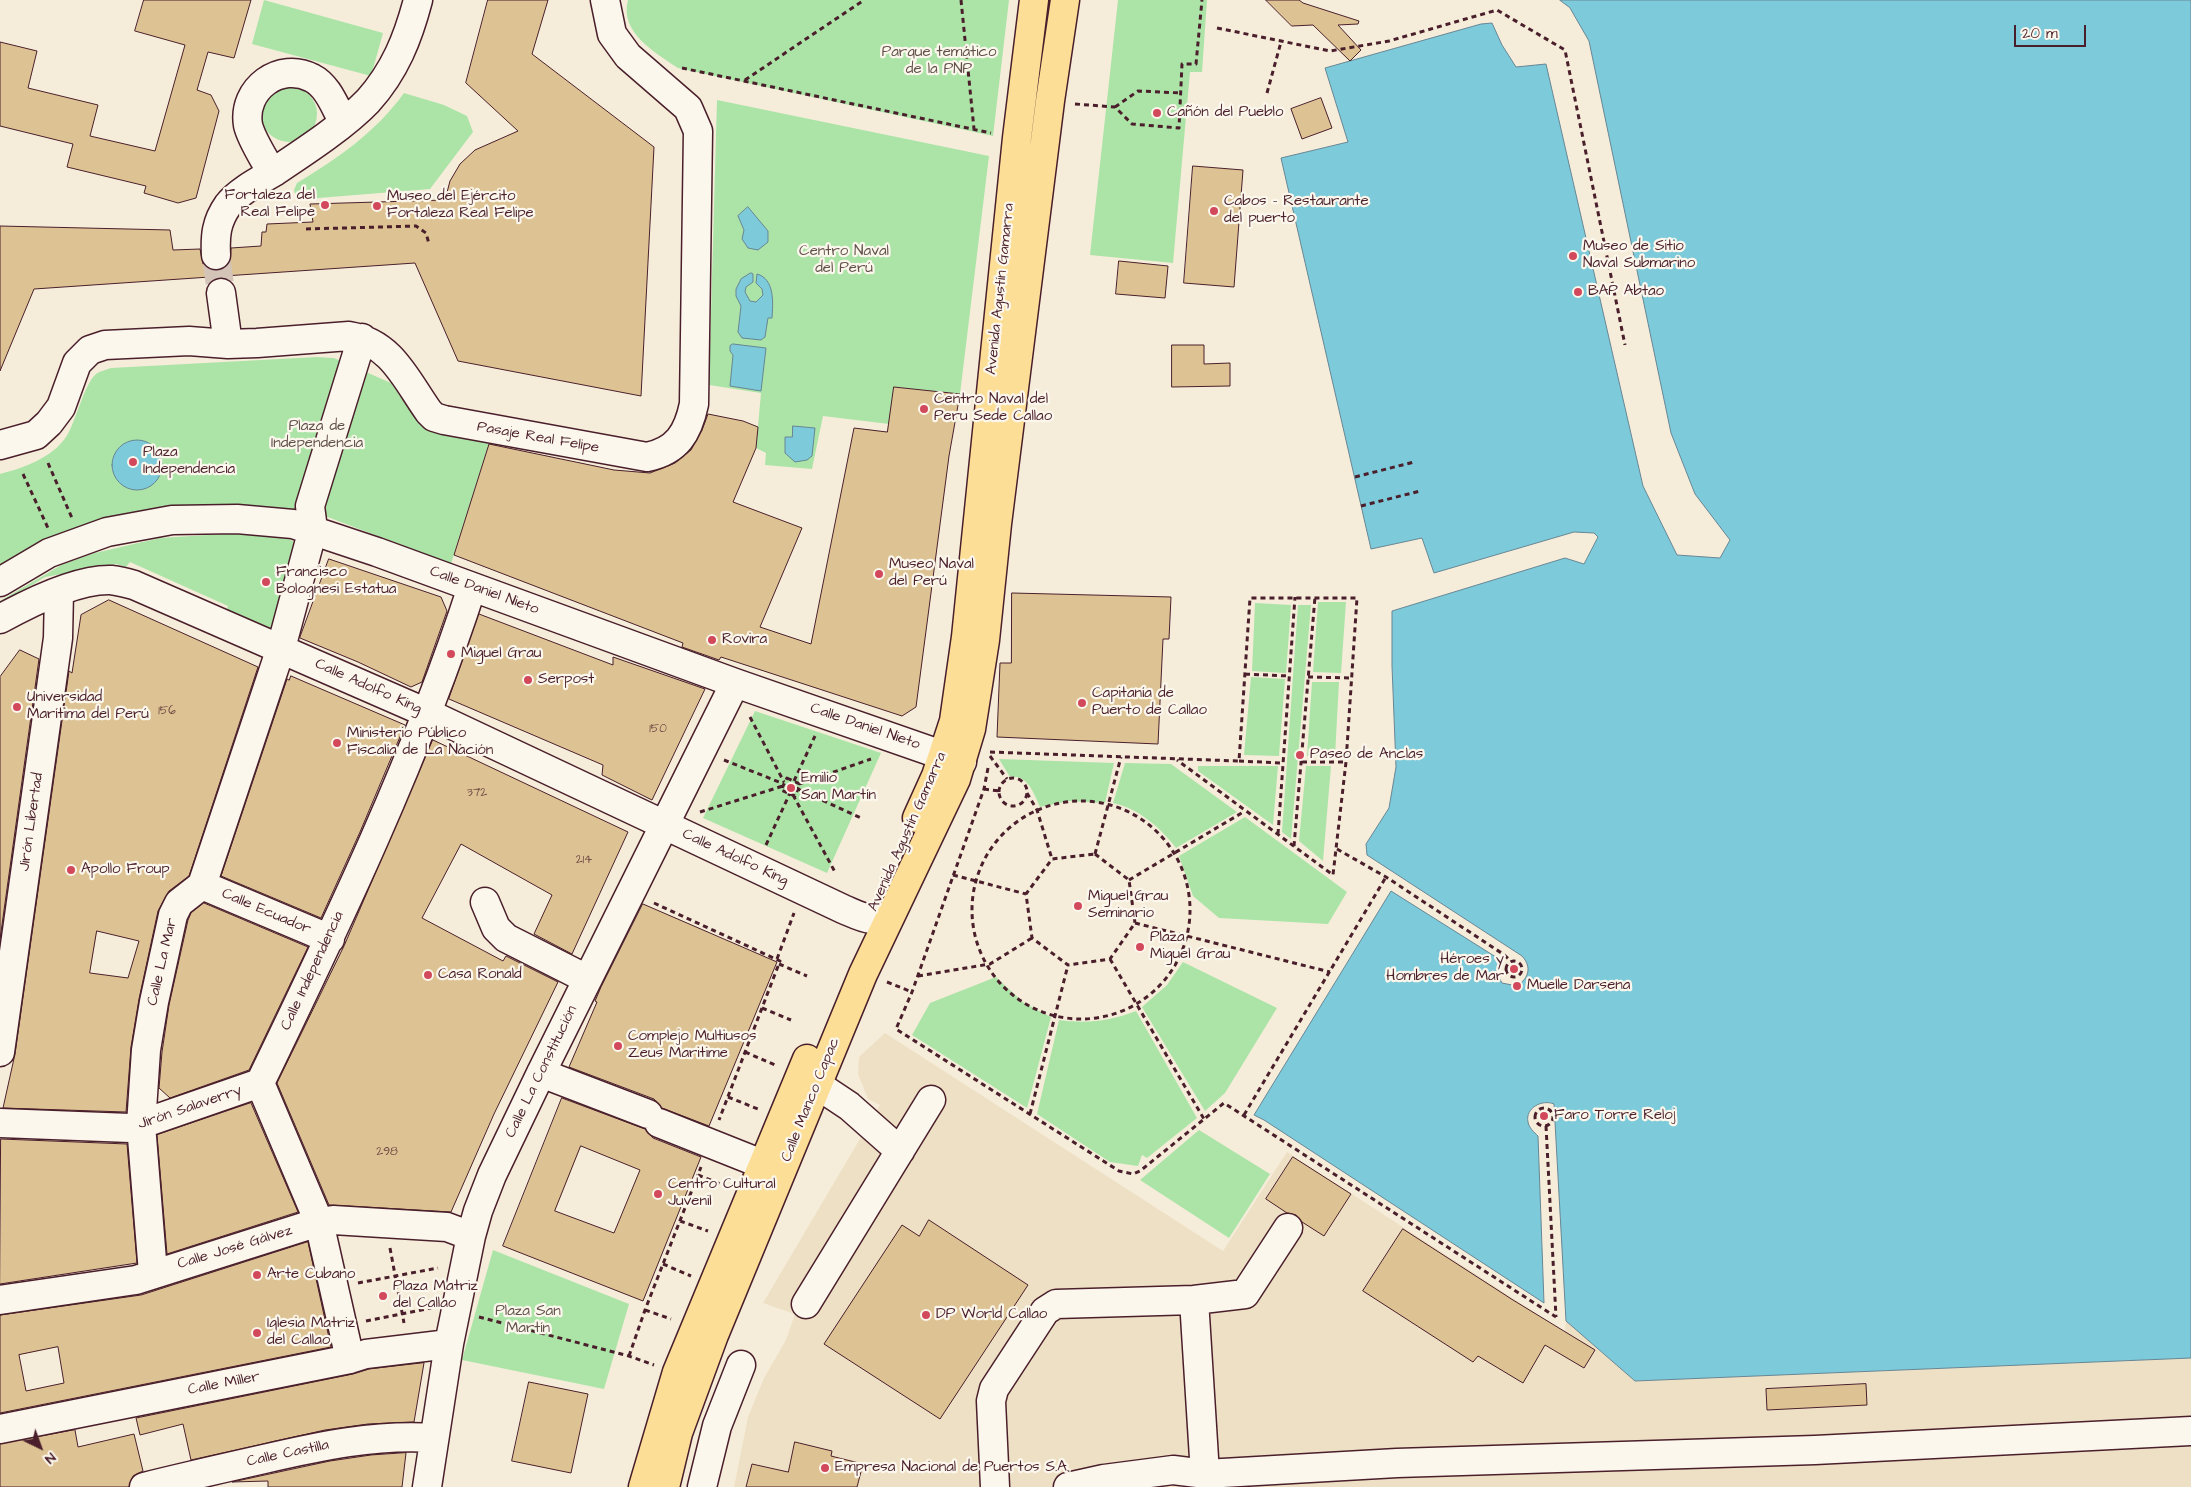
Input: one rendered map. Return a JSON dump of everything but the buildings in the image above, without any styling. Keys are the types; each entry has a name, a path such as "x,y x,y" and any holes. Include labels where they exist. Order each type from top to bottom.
{"main road":[{"name":"Avenida Agustín Gamarra","path":"970,760 957,704 966,636 1017,138 1034,0"},
{"name":"Avenida Agustín Gamarra","path":"880,916 924,803 970,760 998,515 1050,102 1065,0"},
{"name":"Calle Manco Capac","path":"665,1487 678,1433 707,1352 863,974 880,916"},
{"name":"Calle Manco Capac","path":"643,1487 677,1372 762,1164 880,916"}],"street":[{"path":"216,255 215,230 229,204 242,192 311,147 344,121 367,101 392,70 410,32 418,0"},
{"name":"Pasaje Real Felipe","path":"0,445 36,435 49,423 60,407 77,362 90,350 105,345 189,341 228,344 349,336 362,338 380,347 400,369 429,412 444,420 647,457 659,455 678,442 690,425 694,404 698,131 688,108 628,56 612,34 605,0"},
{"path":"272,173 248,126 248,109 254,93 266,80 279,74 298,73 314,79 326,90 344,121"},
{"path":"221,294 228,344"},
{"path":"202,885 281,648 313,529 310,506 362,338"},
{"name":"Calle Daniel Nieto","path":"0,582 49,553 106,532 172,520 262,520 293,524 313,529 735,683 970,760"},
{"name":"Calle Adolfo King","path":"0,619 59,592 84,584 111,580 134,585 426,713 664,825 880,916"},
{"name":"Calle Independencia","path":"260,1083 330,938 426,713 472,587"},
{"name":"Jirón Libertad","path":"0,1052 6,971 58,638 59,592"},
{"name":"Calle La Constitución","path":"426,1487 449,1344 446,1309 492,1175 541,1072 735,683"},
{"name":"Calle Ecuador","path":"202,885 330,938"},
{"name":"Calle La Mar","path":"153,1273 140,1124 146,1050 154,1002 173,915 179,903 202,885"},
{"path":"485,902 496,928 506,938 588,979"},
{"path":"541,1072 762,1164"},
{"path":"260,1083 319,1222 350,1360"},
{"name":"Jirón Salaverry","path":"0,1123 114,1129 130,1128 260,1083"},
{"path":"816,1084 849,1106 900,1151"},
{"path":"806,1304 931,1100"},
{"name":"Calle José Gálvez","path":"0,1300 136,1280 153,1273 319,1222 333,1220 446,1226 471,1236"},
{"path":"995,1487 991,1401 994,1389 1045,1311 1056,1304 1194,1300 1245,1294 1288,1228"},
{"path":"1194,1300 1205,1474"},
{"name":"Calle Miller","path":"0,1429 350,1360 366,1354 449,1344"},
{"path":"702,1487 718,1426 749,1367 707,1352"},
{"path":"1068,1487 1104,1478 1173,1470 1205,1474 1397,1463 1815,1450 2191,1431"},
{"name":"Calle Castilla","path":"144,1487 321,1446 362,1440 434,1438"},
{"path":"1357,1487 1364,1480 1397,1463"},
{"path":"1299,1469 1317,1480 1322,1487"}],"path":[{"path":"745,81 864,0"},
{"path":"961,0 974,129"},
{"path":"1115,107 1132,124 1179,128 1182,64 1196,64 1202,0"},
{"path":"1217,28 1330,51 1390,41 1497,10 1565,50 1625,346"},
{"path":"1267,93 1281,42"},
{"path":"677,66 1017,138"},
{"path":"1050,102 1115,107 1138,91 1181,93"},
{"path":"306,229 416,226 426,233 429,244"},
{"path":"1356,477 1414,462"},
{"path":"48,463 75,524"},
{"path":"23,474 50,534"},
{"path":"1361,506 1420,491"},
{"path":"1278,834 1295,597"},
{"path":"1294,846 1315,597"},
{"path":"1177,760 1333,875 1346,762 1356,598 1250,598 1239,761"},
{"path":"1245,674 1288,676"},
{"path":"1308,677 1352,678"},
{"path":"748,713 784,784"},
{"path":"794,781 816,734"},
{"path":"987,752 989,744"},
{"path":"987,752 1007,779"},
{"path":"1282,762 1177,760 987,752 970,760 984,789 912,992 896,1029 1119,1171 1133,1174 1140,1171 1224,1102 1556,1317 1546,1126"},
{"path":"700,753 726,760 784,784"},
{"path":"1095,854 1121,757"},
{"path":"799,784 872,758"},
{"path":"1302,762 1346,762"},
{"path":"787,778 799,784 795,796 781,790 787,778"},
{"path":"1027,793 1025,800 1019,805 1012,806 1005,804 1000,798 999,791 1001,784 1007,779 1021,780 1026,786 1027,793 1037,810 1052,859"},
{"path":"700,812 784,784"},
{"path":"798,789 861,818"},
{"path":"984,789 999,791"},
{"path":"764,850 791,794"},
{"path":"791,794 835,872"},
{"path":"1070,802 1108,805 1124,809 1148,825 1167,843 1174,854 1181,869 1188,895 1189,909 1183,949 1171,974 1153,994 1137,1005 1103,1018 1077,1020 1054,1016 1025,1001 1006,985 983,952 974,921 972,906 976,880 986,855 1003,832 1037,810 1070,802"},
{"path":"1129,880 1245,811"},
{"path":"1337,849 1386,877 1511,961 1516,961 1522,966 1521,972 1516,977 1510,977 1506,973 1506,965 1511,961"},
{"path":"1095,854 1129,880 1135,923 1110,959 1068,965 1032,938 1026,894 1052,859 1095,854"},
{"path":"953,876 976,880 1026,894"},
{"path":"1244,1115 1386,877"},
{"path":"630,892 779,961 807,976"},
{"path":"779,961 794,913"},
{"path":"1135,923 1330,972"},
{"path":"917,976 990,964 1032,938"},
{"path":"1110,959 1204,1119"},
{"path":"1030,1114 1068,965"},
{"path":"879,980 912,992"},
{"path":"762,1008 791,1020"},
{"path":"745,1052 775,1065"},
{"path":"728,1097 758,1109"},
{"path":"1543,1108 1553,1114 1552,1121 1546,1126 1538,1124 1535,1119 1538,1111 1543,1108"},
{"path":"698,1175 729,1187"},
{"path":"680,1221 711,1232"},
{"path":"389,1240 408,1349"},
{"path":"663,1264 694,1277"},
{"path":"354,1284 441,1267"},
{"path":"360,1322 402,1314 446,1309 629,1356 677,1372"}],"shaded area":[{"path":"885,1033 1223,1251 1287,1152 1565,1332 1566,1321 1635,1381 2191,1358 2191,1487 734,1487 748,1417 764,1378 786,1340 795,1314 763,1303 880,1105 868,1099 858,1074 859,1057"}],"green space":[{"path":"264,0 383,33 371,76 252,44"},
{"name":"Parque temático de la PNP","path":"628,0 1009,0 993,136 678,68 650,49 634,32 627,12"},
{"path":"1118,0 1207,0 1202,72 1190,72 1173,263 1090,255"},
{"path":"289,86 300,88 309,94 315,103 317,114 315,125 309,134 300,140 289,142 278,140 269,134 263,125 261,114 263,103 269,94 278,88"},
{"path":"404,93 444,105 467,116 473,132 430,189 306,199 296,197 294,190 297,183 355,144 381,120"},
{"name":"Centro Naval del Perú","path":"717,100 989,156 960,394 894,387 889,424 823,416 812,469 765,465 766,453 756,448 761,393 709,385"},
{"name":"Plaza de Independencia","path":"317,357 334,358 391,383 413,414 426,422 490,441 451,564 325,516 256,508 0,571 0,474 36,461 53,451 60,444 70,430 88,386 96,374 111,368"},
{"path":"256,532 275,534 286,538 301,549 276,631 269,633 225,614 228,606 130,562 126,567 116,564 45,577 0,605 0,601 63,564 95,553 160,538"},
{"path":"1318,602 1346,602 1341,673 1313,672"},
{"path":"1255,603 1291,605 1286,673 1252,671"},
{"path":"1298,605 1311,605 1291,839 1282,832"},
{"path":"1251,677 1285,679 1279,756 1244,755"},
{"path":"1312,682 1339,682 1335,756 1307,756"},
{"path":"755,711 881,753 827,873 703,818"},
{"path":"999,759 1114,763 1105,803 1069,801 1040,807 1030,786 1021,779 1010,777"},
{"path":"1125,763 1171,764 1237,812 1176,848 1156,826 1140,814 1113,803"},
{"path":"1198,766 1278,766 1273,825 1198,771"},
{"path":"1306,766 1331,766 1323,861 1299,841"},
{"path":"1245,817 1347,892 1328,924 1219,918 1193,896 1179,856"},
{"path":"1183,962 1277,1008 1225,1093 1205,1111 1142,1007 1167,985"},
{"path":"996,977 1024,1003 1051,1017 1027,1108 912,1035 930,1003"},
{"path":"1136,1011 1197,1118 1147,1158 1142,1155 1138,1166 1110,1162 1037,1114 1059,1020 1098,1021"},
{"path":"1199,1130 1270,1174 1229,1238 1140,1180"},
{"name":"Plaza San Martín","path":"493,1250 629,1304 604,1389 462,1360"}],"water":[{"path":"1560,0 2191,0 2191,1358 1635,1381 1566,1321 1554,1104 1544,1103 1535,1106 1528,1117 1529,1126 1538,1136 1544,1303 1254,1115 1391,891 1499,959 1496,972 1502,983 1517,986 1526,976 1528,968 1522,956 1367,855 1366,844 1389,808 1396,767 1392,611 1565,558 1584,564 1598,537 1594,533 1574,532 1434,573 1422,538 1371,549 1281,158 1348,142 1325,68 1481,24 1492,23 1502,45 1516,67 1546,64 1643,486 1677,555 1720,558 1730,540 1695,494 1671,433 1589,41 1570,8"},
{"path":"748,207 768,231 768,242 758,250 748,248 742,239 744,230 738,216"},
{"path":"751,273 753,274 753,282 746,287 745,292 750,301 756,302 763,295 762,289 756,283 757,274 767,281 772,292 772,318 768,318 765,337 761,340 742,338 738,332 741,306 736,296 736,289 741,279"},
{"path":"733,344 766,348 761,391 730,386 733,355 730,351 730,346"},
{"path":"793,426 815,428 812,456 807,460 795,462 785,453 785,437 792,437"},
{"path":"132,440 142,440 155,447 162,460 162,470 155,483 142,490 132,490 123,486 116,479 112,470 112,460 116,451 123,444"}],"tunnel":[{"path":"216,255 221,293"}],"place":[{"name":"Cañón del Pueblo","path":"1157,113"},
{"name":"Fortaleza del Real Felipe","path":"325,205"},
{"name":"Museo del Ejército Fortaleza Real Felipe","path":"377,206"},
{"name":"Cabos - Restaurante del puerto","path":"1214,211"},
{"name":"Museo de Sitio Naval Submarino","path":"1573,256"},
{"name":"BAP Abtao","path":"1578,292"},
{"name":"Centro Naval del Peru Sede Callao","path":"924,409"},
{"name":"Plaza Independencia","path":"133,462"},
{"name":"Museo Naval del Perú","path":"879,574"},
{"name":"Francisco Bolognesi Estatua","path":"266,582"},
{"name":"Rovira","path":"712,640"},
{"name":"Miguel Grau","path":"451,654"},
{"name":"Serpost","path":"528,680"},
{"name":"Capitanía de Puerto de Callao","path":"1082,703"},
{"name":"Universidad Marítima del Perú","path":"17,707"},
{"name":"Ministerio Público Fiscalía de La Nación","path":"337,743"},
{"name":"Paseo de Anclas","path":"1300,755"},
{"name":"Emilio San Martín","path":"791,788"},
{"name":"Apollo Froup","path":"71,870"},
{"name":"Miguel Grau Seminario","path":"1078,906"},
{"name":"Plaza Miguel Grau","path":"1140,947"},
{"name":"Héroes y Hombres de Mar","path":"1514,969"},
{"name":"Casa Ronald","path":"428,975"},
{"name":"Muelle Darsena","path":"1517,986"},
{"name":"Complejo Multiusos Zeus Maritime","path":"618,1046"},
{"name":"Faro Torre Reloj","path":"1544,1116"},
{"name":"Centro Cultural Juvenil","path":"658,1194"},
{"name":"Arte Cubano","path":"257,1275"},
{"name":"Plaza Matriz del Callao","path":"383,1296"},
{"name":"DP World Callao","path":"926,1315"},
{"name":"Iglesia Matriz del Callao","path":"257,1333"},
{"name":"Empresa Nacional de Puertos S.A.","path":"825,1468"}]}
